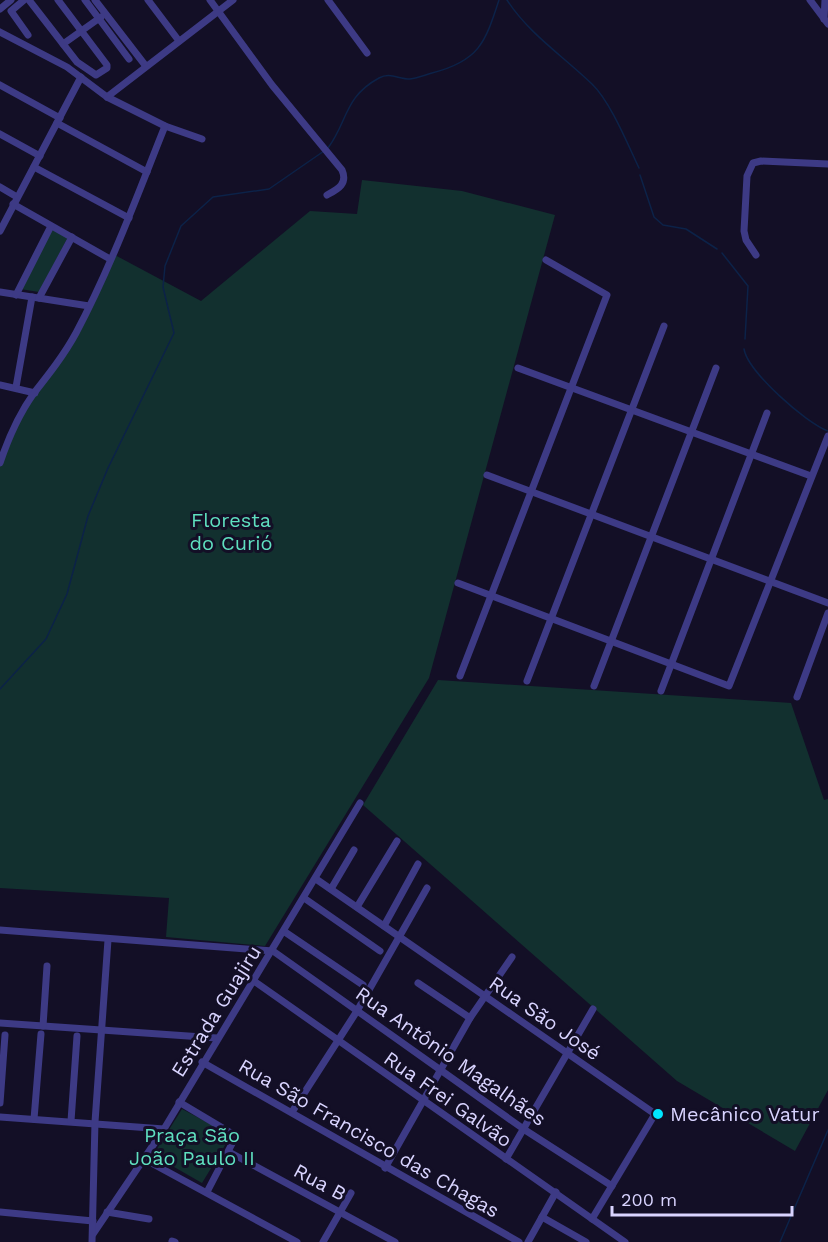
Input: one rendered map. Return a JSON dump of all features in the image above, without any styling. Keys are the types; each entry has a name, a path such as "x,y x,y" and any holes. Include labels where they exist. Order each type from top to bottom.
{"street":[{"path":"0,9 11,0"},
{"path":"24,0 11,11 28,35"},
{"path":"29,0 80,64 96,75 100,74 107,68 107,65 58,0"},
{"path":"85,0 145,65"},
{"path":"94,0 129,59"},
{"path":"148,0 179,40"},
{"path":"210,0 272,85 342,170 345,179 342,186 327,195"},
{"path":"107,97 145,65 233,0"},
{"path":"328,0 367,53"},
{"path":"810,0 826,21"},
{"path":"825,0 826,21"},
{"path":"63,44 102,16"},
{"path":"0,32 55,60 107,97 165,126 202,140"},
{"path":"0,231 81,77"},
{"path":"0,85 147,172"},
{"path":"0,463 1,455 16,424 35,393 62,358 89,306 129,218 165,126"},
{"path":"0,134 40,156"},
{"path":"756,255 746,240 744,231 747,176 753,163 760,161 828,164"},
{"path":"34,167 129,218"},
{"path":"0,187 17,197"},
{"path":"13,204 110,258"},
{"path":"16,295 51,226"},
{"path":"16,387 36,298 72,237"},
{"path":"460,676 607,293 546,260"},
{"path":"0,292 89,306"},
{"path":"527,681 664,326"},
{"path":"518,368 632,408 811,476"},
{"path":"594,686 716,368"},
{"path":"0,385 35,393"},
{"path":"661,691 767,413"},
{"path":"458,583 726,686 730,685 828,436"},
{"path":"487,475 828,603"},
{"path":"797,697 828,613"},
{"name":"Estrada Guajiru","path":"93,1234 164,1129 202,1062 285,932 360,803"},
{"path":"357,907 397,842"},
{"path":"330,889 354,850"},
{"path":"384,926 418,864"},
{"name":"Rua São José","path":"316,879 400,935 655,1114 592,1219"},
{"path":"292,1112 357,1011 428,888"},
{"path":"304,898 380,951"},
{"path":"0,930 273,951"},
{"path":"285,932 363,985"},
{"path":"92,1242 95,1122 108,940"},
{"name":"Rua Antônio Magalhães","path":"273,951 525,1130 612,1186"},
{"path":"385,1167 471,1018 512,957"},
{"path":"34,1119 47,966"},
{"name":"Rua Frei Galvão","path":"254,981 337,1042 625,1242"},
{"path":"418,983 471,1018"},
{"path":"506,1159 525,1130 593,1009"},
{"path":"0,1023 42,1030 102,1030 217,1038"},
{"path":"0,1103 5,1035"},
{"path":"71,1121 77,1036"},
{"name":"Rua São Francisco das Chagas","path":"202,1062 519,1242"},
{"path":"179,1102 234,1133 236,1137 207,1192"},
{"path":"0,1117 95,1122 164,1129"},
{"name":"Rua B","path":"229,1152 395,1242"},
{"path":"144,1159 297,1242"},
{"path":"323,1242 351,1192"},
{"path":"528,1242 556,1192"},
{"path":"0,1212 93,1221"},
{"path":"107,1212 148,1219"},
{"path":"542,1217 586,1242"}],"green space":[{"name":"Floresta do Curió","path":"362,180 462,191 555,215 429,678 265,946 166,937 169,898 0,888 0,465 35,387 60,360 113,254 201,301 310,211 357,214"},
{"path":"51,229 68,237 39,292 20,289"},
{"path":"438,680 791,703 824,800 828,799 828,1090 795,1151 677,1081 363,805"},
{"name":"Praça São João Paulo II","path":"182,1109 227,1133 230,1137 202,1183 155,1156 155,1152"}],"waterway":[{"path":"328,148 353,101 368,85 387,76 410,79 418,77 448,68 470,56 484,39 499,0"},
{"path":"507,0 525,24 599,92 618,124 639,168"},
{"path":"0,689 46,639 67,594 88,516 108,468 174,333 163,287 165,266 181,226 213,197 269,189 324,151"},
{"path":"640,175 654,217 663,225 686,229 717,249"},
{"path":"722,253 748,286 745,339"},
{"path":"744,349 756,370 779,396 806,418 828,431"},
{"path":"780,1242 828,1130"}],"place":[{"name":"Mecânico Vatur","path":"658,1114"}]}
